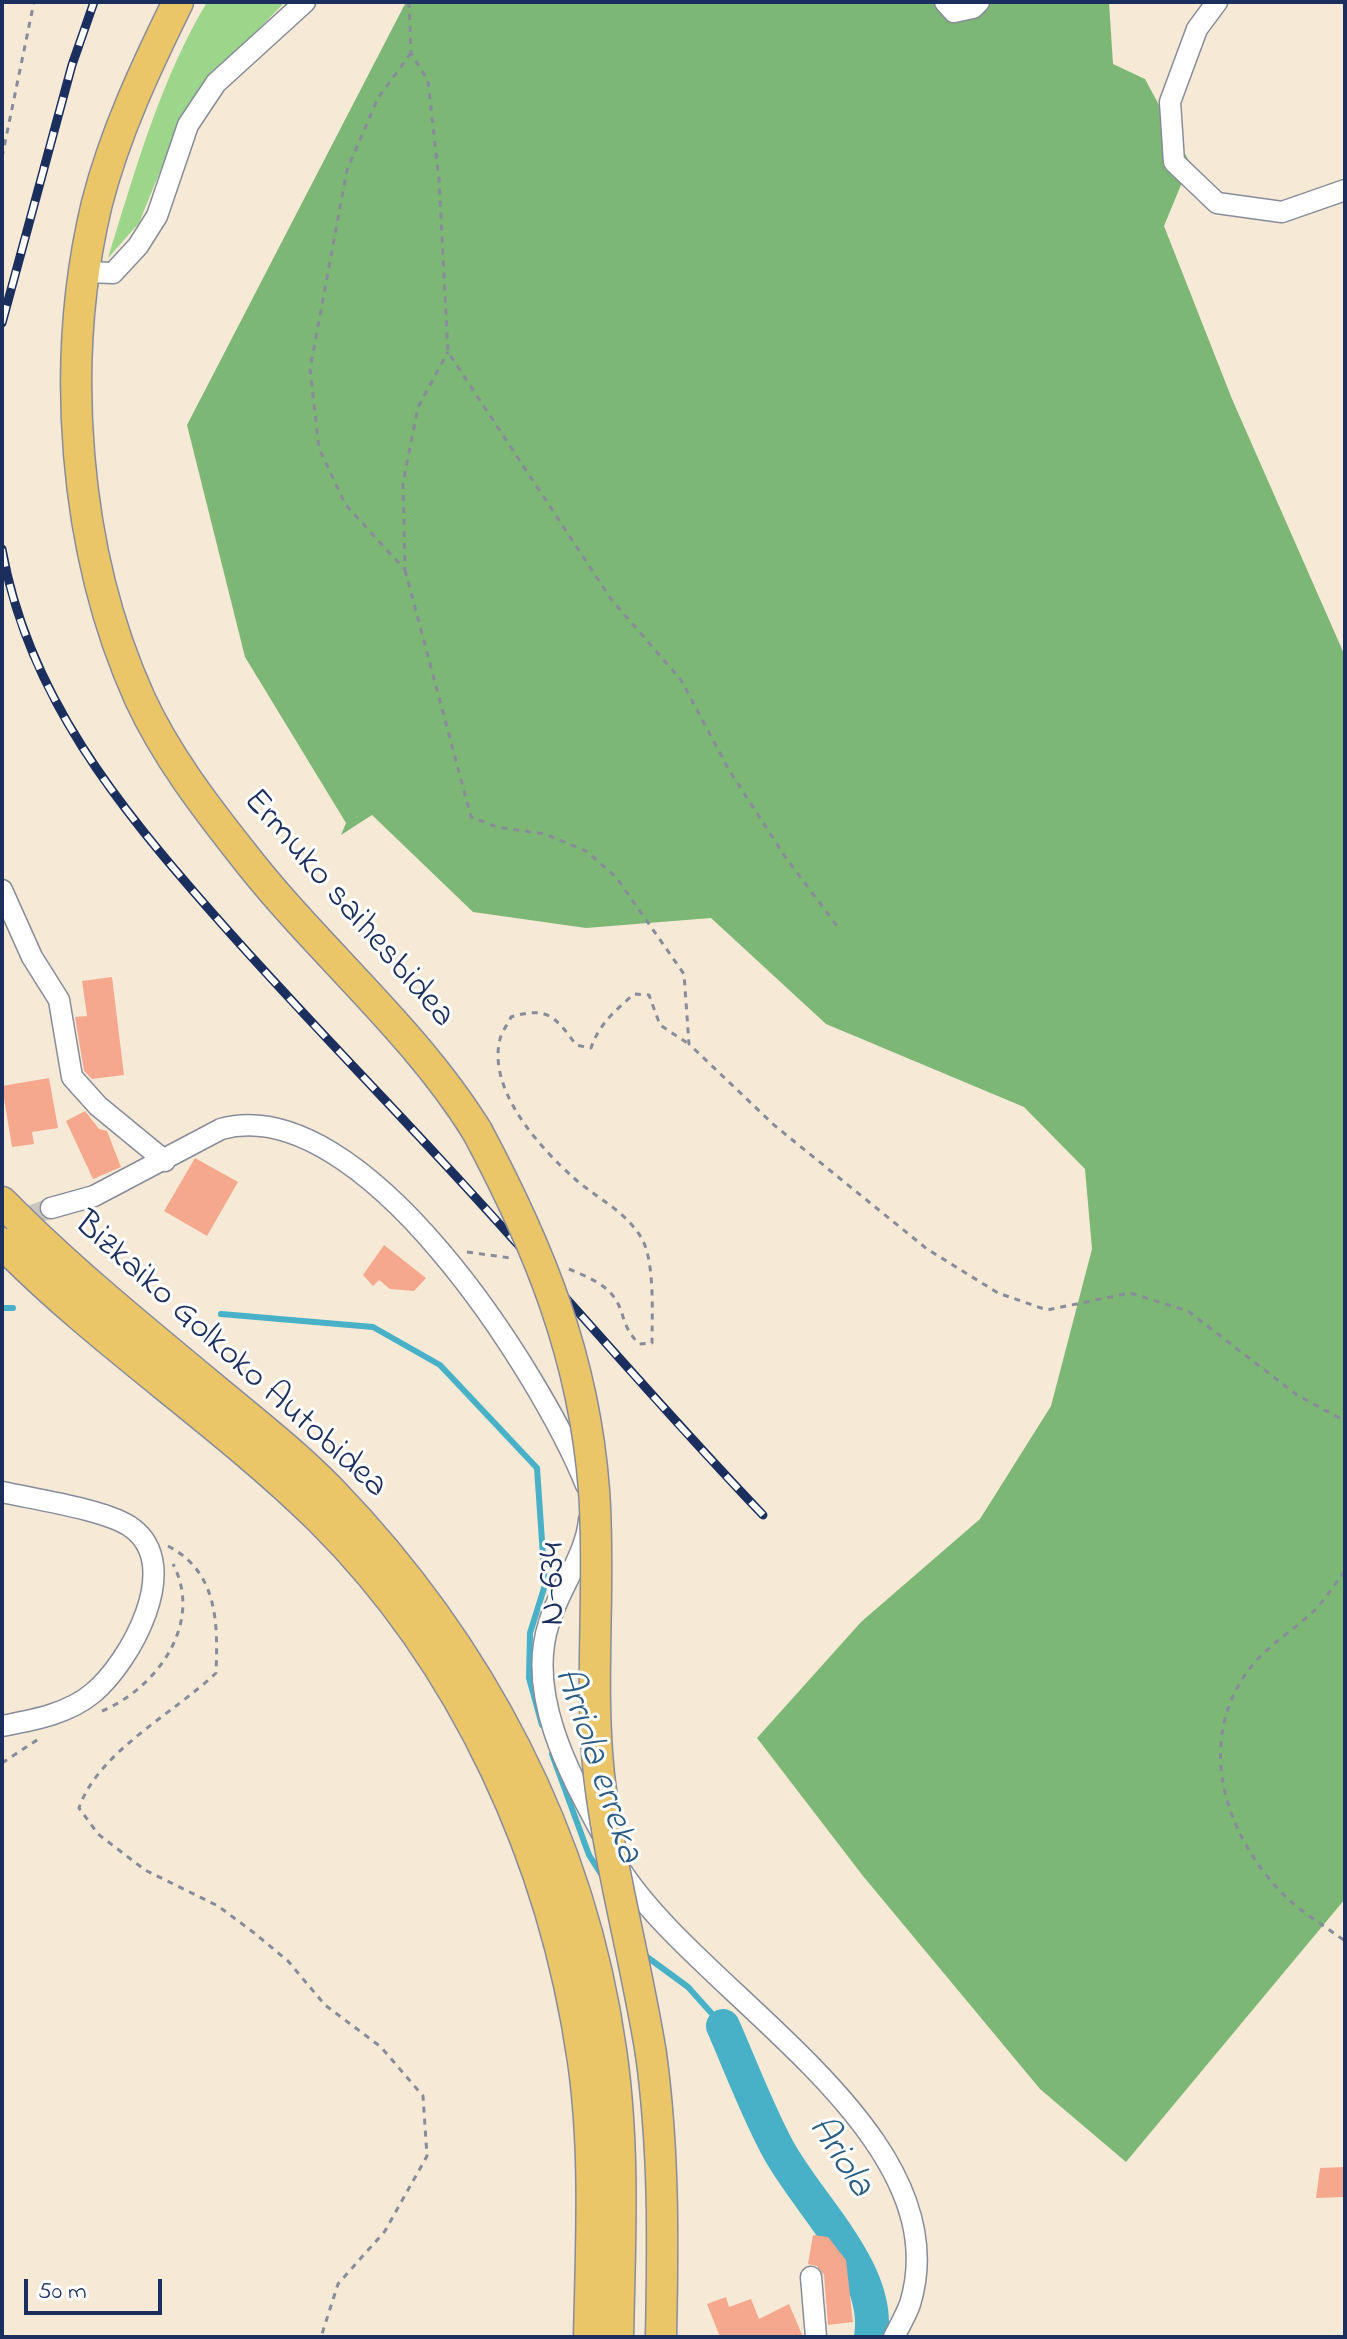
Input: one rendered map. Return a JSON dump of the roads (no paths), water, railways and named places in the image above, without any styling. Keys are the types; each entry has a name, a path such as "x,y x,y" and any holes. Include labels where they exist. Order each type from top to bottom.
{"highway":[{"name":"Ermuko saihesbidea","path":"178,2 129,107 97,203 80,306 78,413 85,521 111,620 140,699 191,788 296,921 424,1056 449,1086 477,1131"},
{"name":"N-634","path":"477,1131 544,1267 563,1327 586,1430 594,1491 593,1675 599,1774 651,2054 660,2124 661,2337"},
{"name":"Bizkaiko Golkoko Autobidea","path":"2,1202 113,1305 330,1489 396,1563 455,1640 500,1715 533,1780 564,1858 598,1972 612,2051 618,2120 618,2337"},
{"name":"Bizkaiko Golkoko Autobidea","path":"2,1243 82,1317 242,1449 321,1521 429,1653 476,1731 537,1867 557,1930 571,1994 589,2123 589,2337"}],"street":[{"path":"86,272 113,273 138,246 157,216 188,125 216,83 305,2"},
{"path":"945,2 954,12 973,8 979,2"},
{"path":"1217,2 1197,29 1170,102 1174,162 1217,203 1282,212 1345,190"},
{"path":"2,890 32,957 59,1000 72,1077 98,1106 165,1161"},
{"path":"51,1208 94,1196 221,1129 240,1124 276,1127 317,1141 344,1161 440,1249 491,1315 576,1460 591,1498 588,1529 548,1623 541,1660 546,1697 565,1759 619,1867 658,1920 804,2058 867,2128 886,2159 910,2219 915,2260 910,2304 894,2337"},
{"path":"2,1492 97,1515 133,1528 153,1556 156,1587 121,1666 91,1695 48,1717 2,1726"},
{"path":"811,2277 816,2337"}],"waterway":[{"name":"Arriola erreka","path":"2,1308 13,1308"},
{"name":"Arriola erreka","path":"221,1314 373,1327 440,1365 537,1468 545,1585 530,1633 529,1678 542,1725"},
{"name":"Arriola erreka","path":"552,1754 589,1855 603,1877"},
{"name":"Arriola erreka","path":"643,1954 688,1987 723,2026"},
{"name":"Ariola","path":"723,2026 778,2149 854,2263 871,2312 871,2337"}],"tunnel":[{"path":"2,1226 51,1208"}],"railway":[{"path":"2,323 72,65 94,2"},
{"path":"2,549 15,603 33,653 56,701 82,747 145,833 243,947 481,1203 763,1515"}]}
